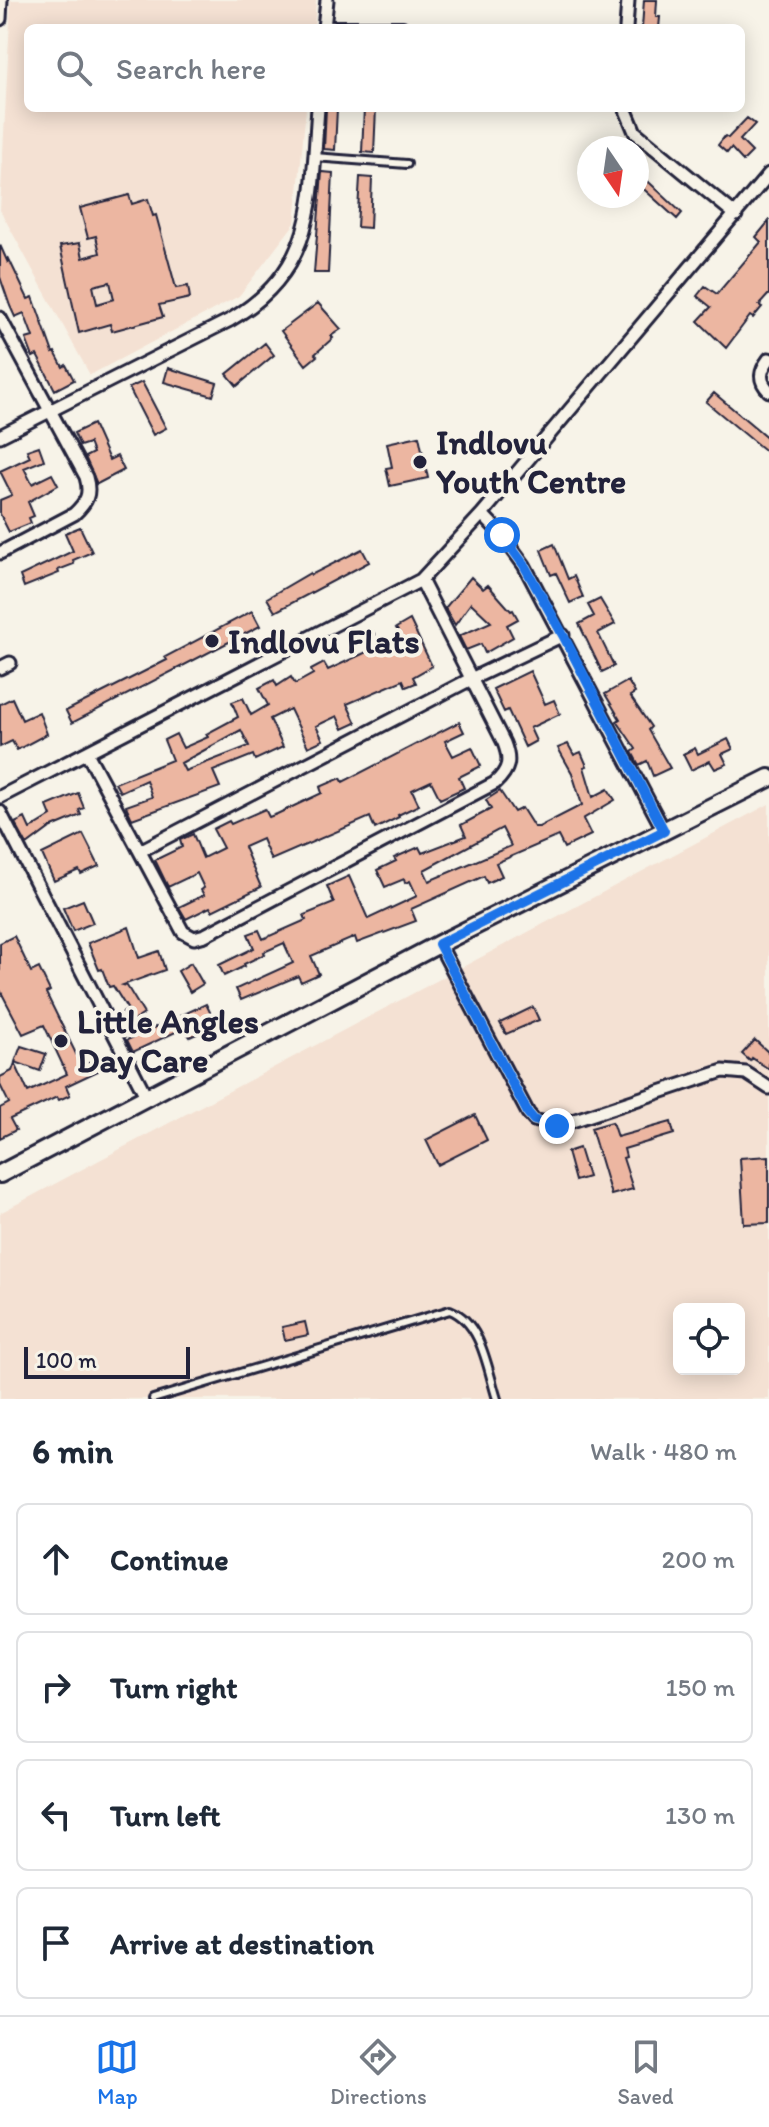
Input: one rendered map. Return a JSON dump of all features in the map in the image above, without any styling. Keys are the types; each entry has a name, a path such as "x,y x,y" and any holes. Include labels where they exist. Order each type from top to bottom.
{"street":[{"path":"0,19 1,0"},
{"path":"324,24 327,0"},
{"path":"626,24 628,0"},
{"path":"0,436 230,320 251,308 270,291 303,241 318,112"},
{"path":"627,112 635,132 736,215"},
{"path":"0,797 421,580 482,514 769,174"},
{"path":"0,318 86,477 89,493 74,514 0,553"},
{"path":"769,359 762,368 761,377 769,391"},
{"path":"482,514 514,550 563,635 664,831"},
{"path":"87,753 183,932 194,938 205,935 495,783 503,775 509,756 421,580"},
{"path":"140,851 471,679 563,635"},
{"path":"0,1174 439,944 769,778"},
{"path":"0,812 146,1096"},
{"path":"439,944 534,1120 557,1126 723,1071 746,1073 769,1088"}],"lane":[{"path":"314,157 407,164"},
{"path":"153,1399 450,1310 463,1315 473,1327 497,1399"}],"shaded area":[{"path":"11,0 316,0 314,24 24,24 24,112 306,112 295,223 239,296 90,375 0,210"},
{"path":"769,804 769,1399 0,1399 0,1213"}],"building":[{"path":"644,0 657,0 656,17 660,17 659,24 642,24"},
{"path":"326,112 337,112 335,150 324,149"},
{"path":"364,112 376,112 374,153 362,152"},
{"path":"747,118 755,124 740,140 752,152 743,161 731,148 727,153 718,145"},
{"path":"322,172 333,173 328,273 314,273"},
{"path":"360,177 372,178 370,228 357,227"},
{"path":"649,182 682,213 677,219 649,194"},
{"path":"129,195 132,204 148,199 153,216 156,215 176,288 188,286 190,298 159,305 163,317 112,331 110,324 79,333 60,246 80,243 83,258 100,253 96,236 88,238 80,208","holes":["110,282 114,299 97,304 93,286"]},
{"path":"769,221 769,294 759,305 762,307 753,318 750,316 726,348 698,321 711,307 697,296 705,286 717,294 761,242 756,237"},
{"path":"0,245 28,299 33,297 53,353 63,367 66,365 74,380 55,390 37,355 33,357 26,339 33,337 24,313 15,317 10,306 0,277"},
{"path":"318,303 341,329 306,365 281,331"},
{"path":"265,343 274,355 237,386 227,374"},
{"path":"168,368 217,383 213,396 164,382"},
{"path":"142,382 166,428 153,435 129,388"},
{"path":"714,393 769,439 769,454 706,402"},
{"path":"93,424 109,460 117,456 124,470 97,484 85,457 93,453 89,443 80,446 74,433"},
{"name":"Indlovu Youth Centre","path":"419,436 428,478 390,486 386,468 392,467 387,443"},
{"path":"39,446 44,460 24,468 32,484 52,474 58,485 28,502 34,516 29,518 31,523 9,532 0,514 0,500 12,495 0,471 30,457 27,450"},
{"path":"80,527 92,552 73,560 74,564 58,570 59,573 24,587 20,576 73,551 65,533"},
{"path":"554,544 568,579 574,576 583,597 570,603 556,573 551,575 541,550"},
{"path":"362,549 369,562 275,612 267,598 310,573"},
{"path":"471,577 483,589 488,585 518,619 507,625 513,637 485,653 481,644 466,650 459,636 491,622 471,603 455,625 445,608"},
{"path":"600,599 615,624 598,633 614,666 602,672 579,624 594,616 588,605"},
{"path":"252,611 260,626 72,723 66,711 167,660 165,657"},
{"path":"410,620 432,666 413,677 416,683 406,687 403,680 347,704 356,723 343,729 337,716 316,726 323,740 308,747 290,709 270,719 283,747 255,760 253,755 213,771 220,787 132,819 126,806 152,797 146,780 120,792 115,783 172,760 164,740 176,734 183,748 208,737 206,734 238,717 232,702 243,698 251,715 268,705 259,688 274,680 277,686 291,677 295,684 313,674 311,670 324,663 328,670 371,650 362,636 372,630 381,645 400,634 396,628","holes":["241,730 249,746 185,771 181,763"]},
{"path":"530,671 545,704 554,700 560,714 530,728 536,741 525,747 508,710 504,712 493,689"},
{"path":"628,681 635,693 630,696 651,727 648,730 670,768 653,776 647,761 639,765 632,752 636,749 617,721 620,719 605,694"},
{"path":"12,698 22,720 39,712 47,734 17,750 12,741 0,747 0,704"},
{"path":"459,722 464,732 445,741 453,756 472,747 481,766 459,777 464,788 440,799 431,781 412,790 419,805 375,829 370,817 271,860 262,839 244,847 261,887 212,911 210,907 186,919 179,907 204,895 197,873 168,887 155,860 182,847 180,840 193,834 203,858 223,848 213,829 265,809 269,817 277,814 322,793 320,787 341,778 343,782"},
{"path":"728,739 733,749 722,754 727,764 715,769 710,761 691,770 683,754 695,748 698,754"},
{"path":"568,744 574,755 581,752 593,797 608,789 615,800 583,819 591,835 564,848 558,836 496,863 502,876 487,883 484,876 411,909 416,921 357,943 355,937 311,956 319,974 301,982 298,976 241,1000 236,989 293,963 284,943 224,976 219,965 254,948 248,934 259,930 263,939 306,920 304,915 334,903 327,886 349,876 368,919 417,896 410,881 405,883 404,879 385,887 377,870 419,847 422,853 466,836 461,825 491,809 486,800 500,791 514,812 522,808 534,827 582,805 572,773 558,748","holes":["502,828 511,846 429,881 424,870"]},
{"path":"78,793 84,808 79,810 81,815 50,828 27,845 15,823 25,818 30,829 51,816 47,806"},
{"path":"83,834 99,866 81,874 79,870 54,881 42,854"},
{"path":"83,900 93,923 73,931 63,908"},
{"path":"129,927 139,958 159,951 165,970 123,985 127,986 144,1014 121,1029 115,1017 128,1010 113,986 109,987 88,943"},
{"path":"14,936 31,972 39,968 50,991 46,993 82,1066 97,1059 102,1069 66,1086 70,1095 59,1100 57,1097 10,1119 16,1130 0,1138 0,1108 9,1103 0,1085 0,1077 12,1071 15,1063 28,1092 67,1074 44,1025 23,1034 0,990 0,943"},
{"path":"191,963 203,984 190,992 178,971"},
{"path":"206,1004 212,1016 197,1023 201,1032 190,1037 184,1028 133,1052 127,1040"},
{"path":"533,1007 539,1020 506,1034 500,1023"},
{"path":"755,1040 769,1053 769,1069 742,1054"},
{"path":"21,1046 46,1054 40,1071 15,1062"},
{"path":"475,1115 487,1140 438,1165 426,1140"},
{"path":"612,1122 617,1137 671,1122 674,1134 624,1149 626,1157 623,1158 633,1189 611,1195 591,1128"},
{"path":"579,1148 588,1177 575,1181 567,1152"},
{"path":"769,1156 769,1223 744,1224 740,1158"},
{"path":"305,1322 308,1335 285,1340 282,1327"}],"place":[{"name":"Indlovu Youth Centre","path":"420,462"},
{"name":"Indlovu Flats","path":"212,641"},
{"name":"Little Angles Day Care","path":"61,1041"}],"route":[{"path":"502,535 524,565 563,635 664,831 439,944 528,1113 534,1120 557,1126"}]}
